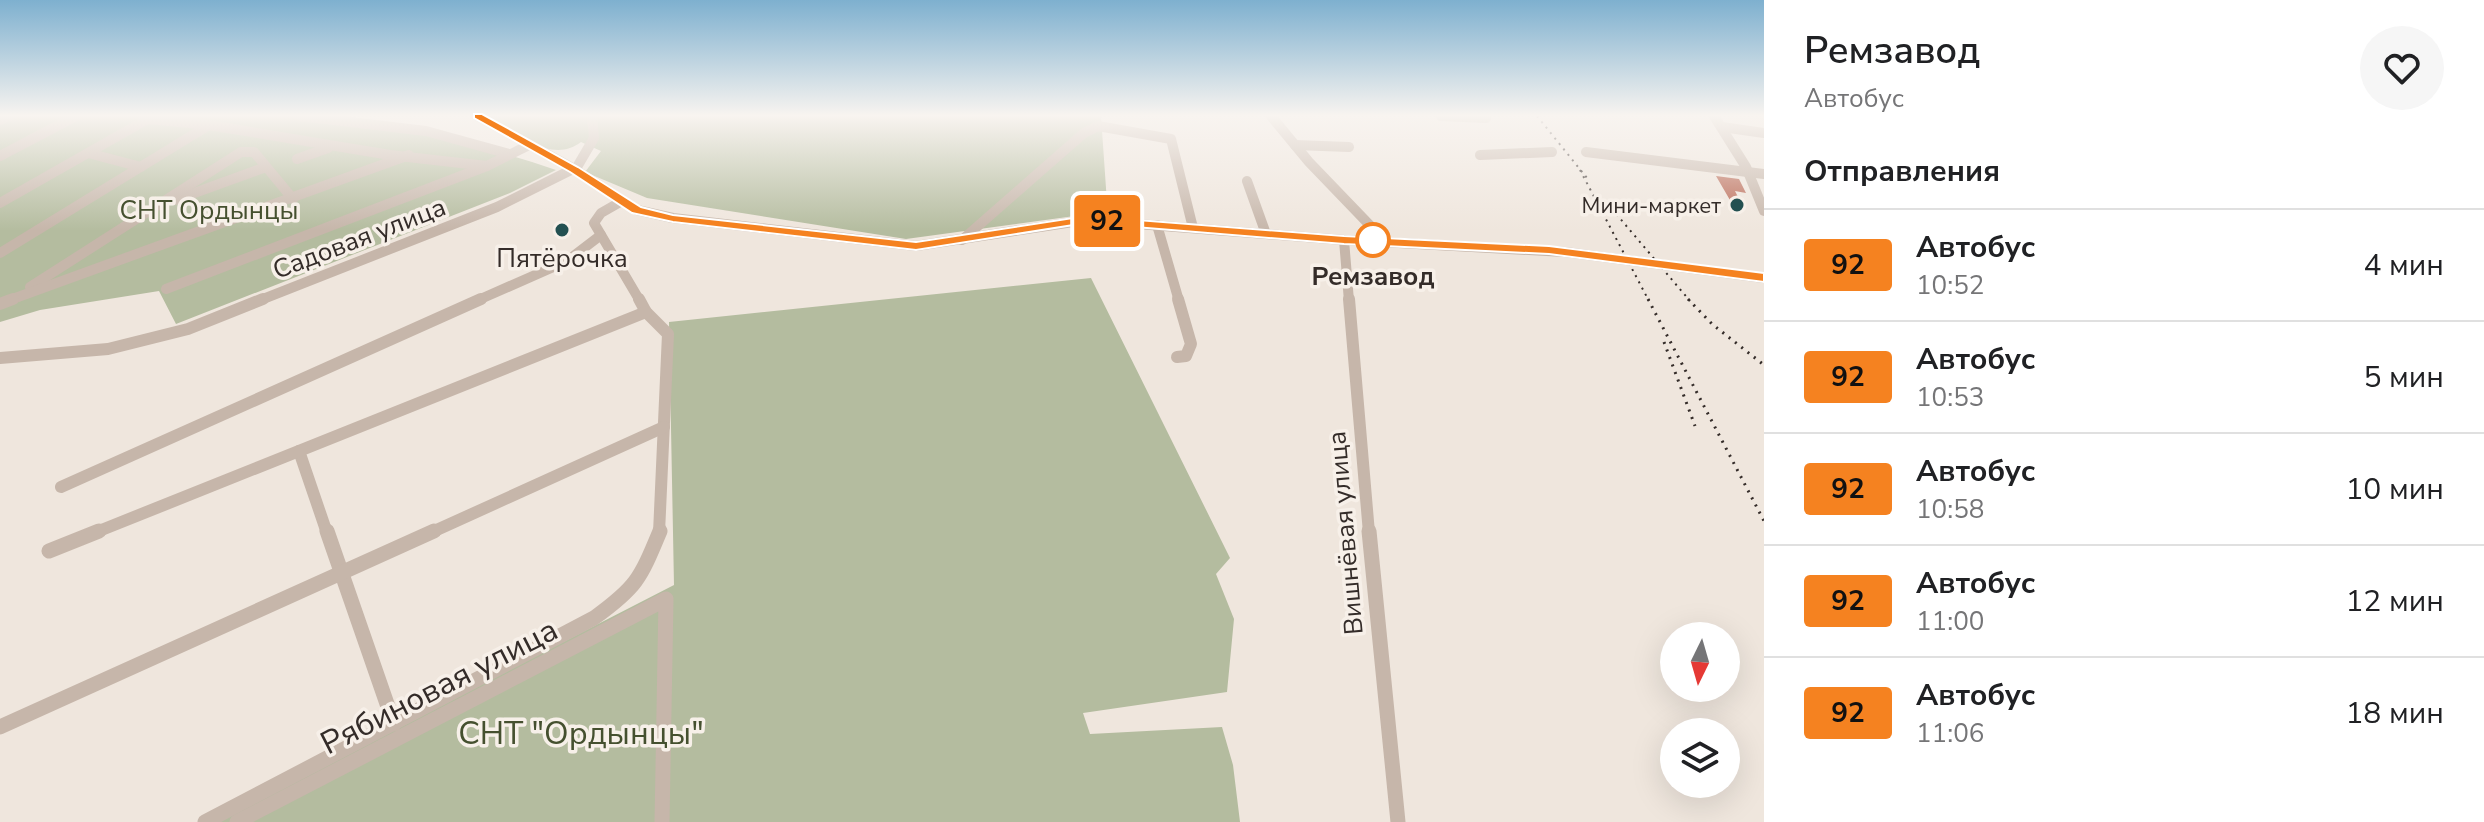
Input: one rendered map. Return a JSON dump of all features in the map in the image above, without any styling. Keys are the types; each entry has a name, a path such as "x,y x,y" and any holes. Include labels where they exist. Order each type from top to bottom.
{"street":[{"path":"0,203 86,154"},
{"path":"93,154 141,167"},
{"path":"0,253 161,154"},
{"path":"4,300 237,154"},
{"path":"256,154 293,199"},
{"path":"297,159 310,154"},
{"path":"385,154 487,166"},
{"path":"166,289 487,166 508,154"},
{"path":"547,154 637,210 673,218 916,246 1086,220 1344,240 1578,253 1764,278"},
{"path":"574,169 583,154"},
{"path":"961,241 1060,154"},
{"path":"1175,154 1193,228"},
{"path":"1304,154 1385,241"},
{"path":"1480,155 1495,154"},
{"path":"1605,154 1764,174"},
{"path":"1738,154 1764,211"},
{"path":"4,300 409,155"},
{"path":"152,209 266,167"},
{"name":"Садовая улица","path":"0,358 108,349 188,329 472,217 574,169"},
{"path":"1247,181 1266,234"},
{"path":"205,822 594,618 629,593 643,571 660,530 668,334 646,312 594,223 595,217 622,201"},
{"path":"1157,225 1191,344 1186,356 1177,357"},
{"path":"61,487 567,261 601,235"},
{"name":"Вишнёвая улица","path":"1344,240 1372,571 1398,822"},
{"path":"49,551 646,312"},
{"path":"0,727 664,427"},
{"path":"299,451 394,724"},
{"name":"Рябиновая улица","path":"237,822 666,599 662,822"}],"green space":[{"name":"СНТ Ордынцы","path":"0,154 504,154 556,170 510,193 176,324 159,291 40,310 0,322"},
{"path":"598,154 1104,154 1108,217 1082,215 906,239 647,198 585,172"},
{"name":"СНТ \"Ордынцы\"","path":"1091,278 1230,558 1216,574 1234,619 1227,692 1083,713 1090,734 1222,727 1233,765 1240,822 213,822 674,585 669,322"}],"building":[{"path":"1716,176 1739,179 1746,193 1735,191 1744,209 1734,207"}],"railway":[{"path":"1568,154 1587,178"},
{"path":"1580,170 1649,301"},
{"path":"1612,209 1690,301"},
{"path":"1648,299 1764,521"},
{"path":"1688,299 1712,324 1764,365"},
{"path":"1664,342 1695,426"}],"bus line":[{"name":"92","path":"547,154 637,210 655,216 916,246 1086,220 1344,240 1549,250 1764,277"}],"place":[{"name":"Мини-маркет","path":"1737,205"},
{"name":"Пятёрочка","path":"562,230"},
{"name":"Ремзавод","path":"1373,240"}]}
